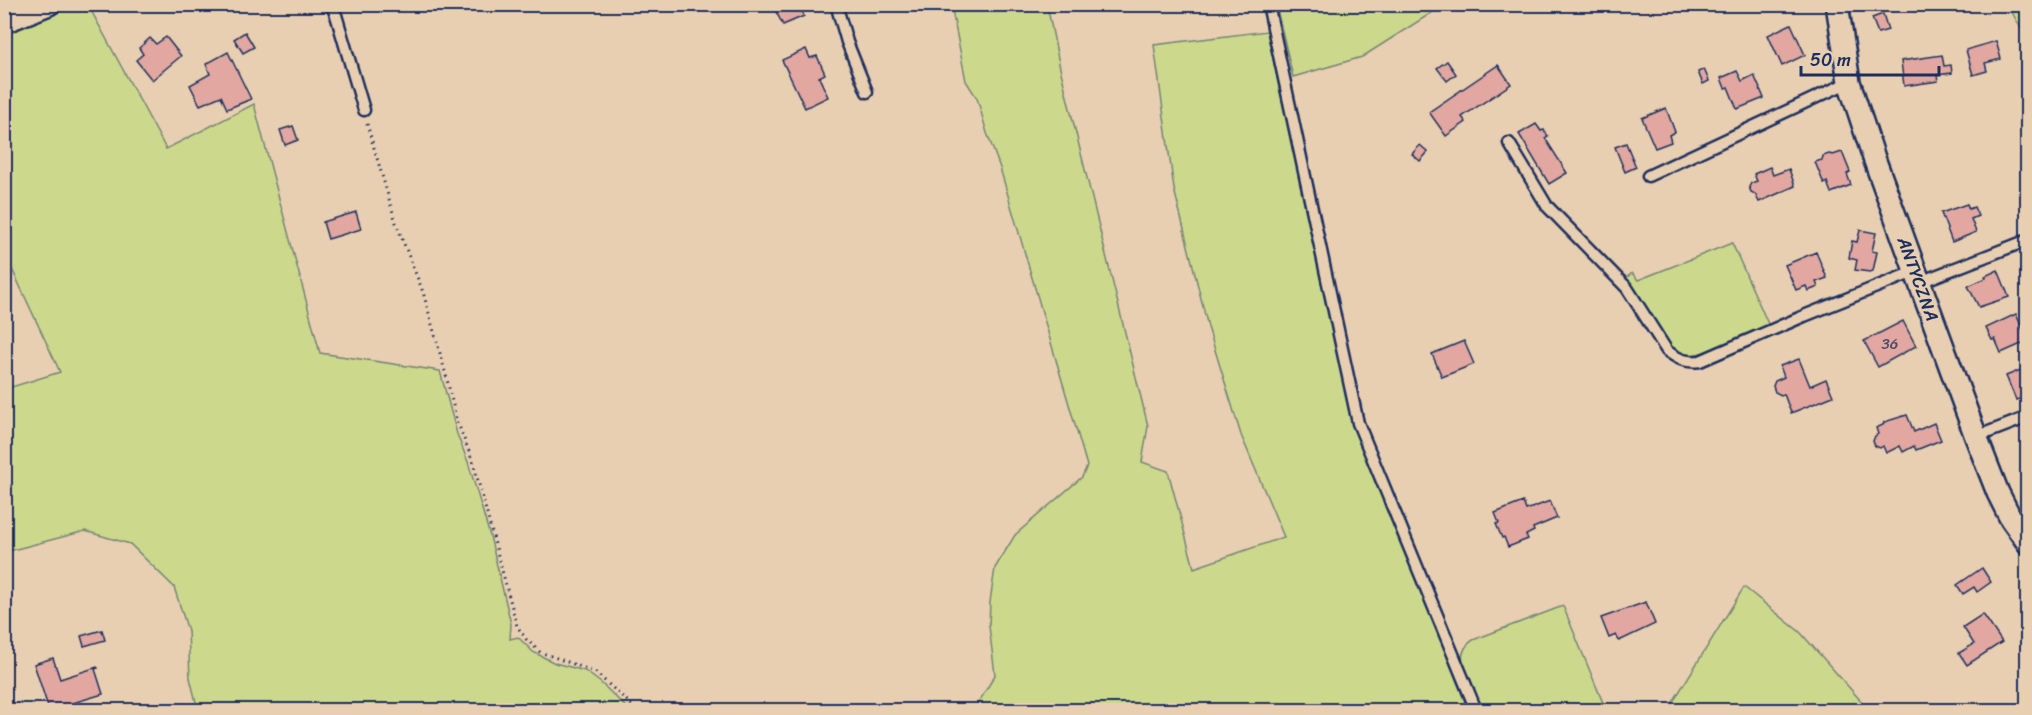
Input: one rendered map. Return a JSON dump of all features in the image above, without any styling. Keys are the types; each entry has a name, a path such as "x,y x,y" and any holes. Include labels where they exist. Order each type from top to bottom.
{"street":[{"path":"4,22 50,4"},
{"name":"ANTYCZNA","path":"1837,4 1849,82 1874,158 1976,437 2011,519 2028,543"}],"lane":[{"path":"331,4 364,111"},
{"path":"836,4 847,42 867,92"},
{"path":"1268,4 1358,423 1476,711"},
{"path":"1648,176 1849,82"},
{"path":"1509,143 1547,206 1627,288 1667,351 1689,363 1700,361 1804,316 2028,240"},
{"path":"1976,437 2028,417"}],"path":[{"path":"364,111 397,226 423,292 456,418 473,462 517,626 526,639 540,652 595,672 638,711"}],"green space":[{"path":"1276,4 1444,5 1362,57 1293,77"},
{"path":"62,5 88,5 166,149 254,104 320,353 440,371 457,434 468,462 490,536 511,624 510,639 518,637 533,652 555,663 585,671 629,710 198,710 190,678 188,631 174,587 130,544 85,531 5,552 5,389 60,372 5,254 5,27"},
{"path":"951,5 1047,5 1060,68 1148,426 1142,462 1168,471 1194,568 1284,537 1241,435 1208,327 1174,189 1154,45 1267,31 1349,403 1468,710 974,710 995,675 989,626 995,568 1015,535 1082,477 1087,466 1000,168 977,98 966,81"},
{"path":"2008,5 2027,5 2027,39"},
{"path":"1732,243 1769,326 1738,341 1701,353 1690,355 1673,349 1657,332 1624,280 1632,273 1638,280"},
{"path":"1744,587 1800,632 1869,710 1668,710"},
{"path":"1563,606 1606,710 1480,710 1462,664 1462,655 1466,647 1473,640"}],"building":[{"path":"772,4 801,4 804,16 783,25"},
{"path":"1883,14 1888,30 1878,33 1872,18"},
{"path":"1791,24 1805,55 1782,66 1768,35"},
{"path":"245,32 254,47 243,53 234,39"},
{"path":"166,37 181,56 152,80 136,60 143,54 139,48 150,38 156,44"},
{"path":"1996,41 2001,59 1985,63 1987,71 1973,75 1966,50"},
{"path":"806,49 810,58 817,56 825,74 819,77 828,97 805,108 782,60"},
{"path":"228,52 251,99 227,109 221,96 200,105 190,85 210,74 206,64"},
{"path":"1942,55 1944,66 1951,65 1952,73 1937,75 1938,81 1904,86 1901,61"},
{"path":"1447,61 1456,74 1447,81 1437,68"},
{"path":"1498,65 1511,84 1462,117 1466,122 1446,136 1429,112"},
{"path":"1704,69 1709,81 1703,84 1698,72"},
{"path":"1737,71 1742,81 1754,75 1764,98 1737,109 1728,87 1725,88 1721,78"},
{"path":"1666,108 1675,132 1669,135 1671,142 1655,148 1642,118"},
{"path":"1536,124 1548,136 1545,138 1567,173 1549,184 1519,134"},
{"path":"293,126 298,140 285,145 280,130"},
{"path":"1626,143 1636,167 1625,172 1615,147"},
{"path":"1420,145 1428,152 1420,161 1412,154"},
{"path":"1842,152 1850,172 1847,174 1851,185 1831,193 1827,182 1824,184 1815,162 1822,160 1823,156"},
{"path":"1770,167 1773,175 1789,169 1795,186 1759,202 1749,187 1751,183 1757,181 1754,174"},
{"path":"1967,204 1969,209 1974,207 1978,216 1971,219 1976,232 1952,242 1941,213"},
{"path":"356,212 361,229 328,239 323,222"},
{"path":"1860,230 1876,233 1872,251 1877,252 1873,271 1870,272 1855,270 1857,260 1849,258 1852,241 1857,242"},
{"path":"1816,252 1827,278 1816,282 1818,287 1808,291 1806,286 1796,290 1785,265"},
{"path":"1998,270 2009,297 1979,307 1968,286"},
{"path":"2016,314 2028,341 2001,353 1995,339 1992,340 1986,328"},
{"path":"1903,321 1916,346 1878,367 1864,341"},
{"path":"1464,341 1474,364 1442,377 1432,354"},
{"path":"1799,359 1810,386 1826,379 1833,396 1791,413 1784,394 1775,392 1773,386 1775,381 1784,377 1780,366"},
{"path":"2028,367 2028,396 2016,400 2006,376"},
{"path":"1907,415 1914,432 1934,423 1941,440 1916,450 1914,446 1903,452 1900,446 1886,453 1883,446 1880,448 1875,446 1873,441 1878,434 1876,428 1884,422"},
{"path":"1550,501 1557,518 1533,528 1534,531 1526,535 1528,539 1508,547 1496,524 1499,523 1495,513 1523,502 1526,510"},
{"path":"1982,568 1991,582 1977,592 1974,587 1963,594 1957,585"},
{"path":"1646,602 1655,624 1619,641 1616,635 1609,638 1601,618"},
{"path":"1983,614 2002,642 1967,665 1959,653 1974,644 1963,627"},
{"path":"102,630 105,640 84,646 81,636"},
{"path":"53,658 60,679 97,667 95,669 103,694 49,710 34,664"}]}
